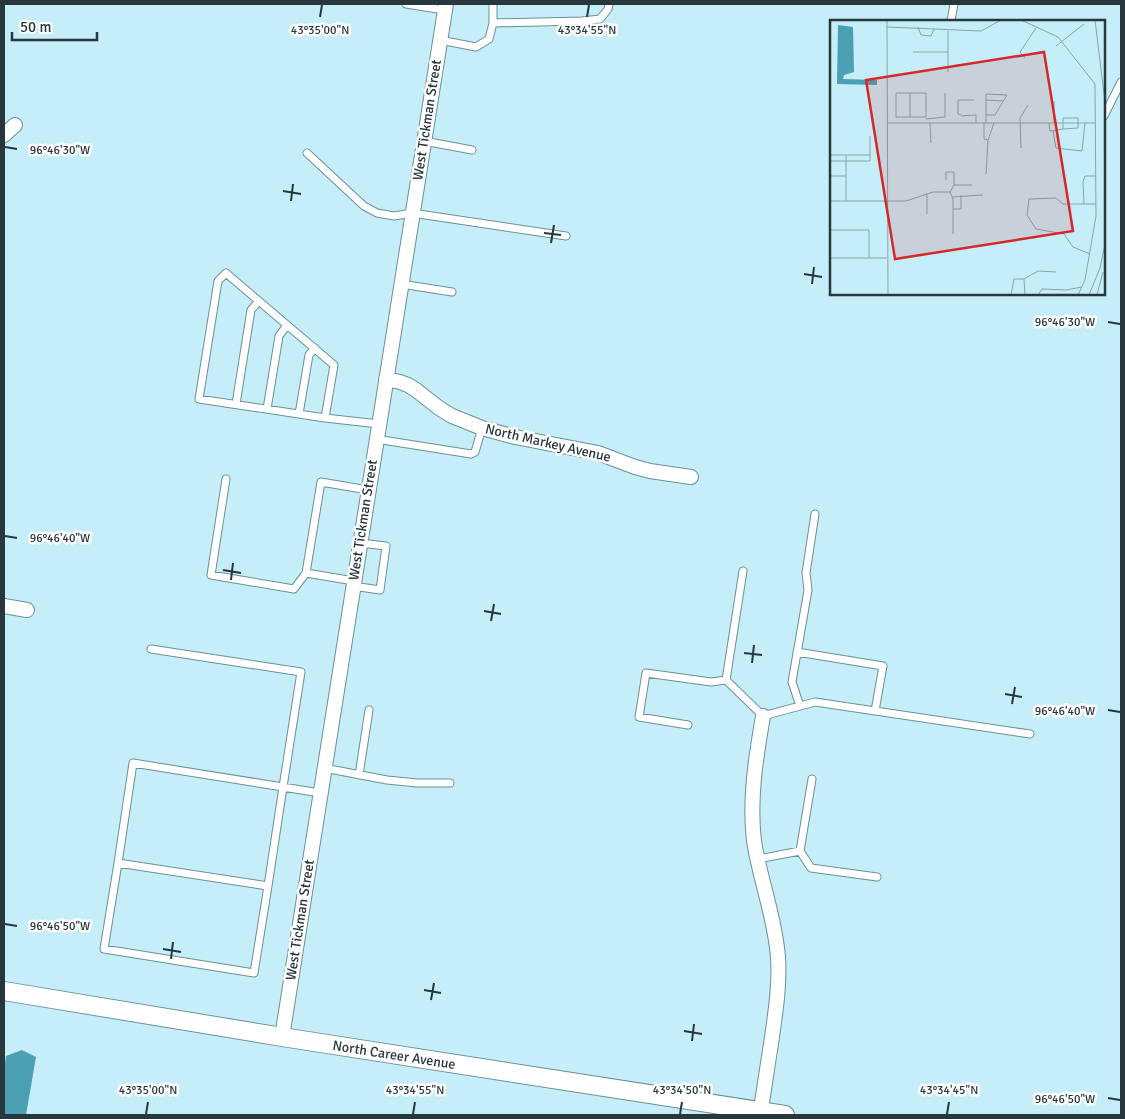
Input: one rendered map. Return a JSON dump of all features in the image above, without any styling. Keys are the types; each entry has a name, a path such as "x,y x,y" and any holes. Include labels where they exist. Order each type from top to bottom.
{"street":[{"name":"West Tickman Street","path":"282,1037 445,7"},
{"path":"4,135 15,125"},
{"name":"North Markey Avenue","path":"386,379 408,385 452,416 482,428 515,437 598,452 650,471 691,477"},
{"path":"4,606 27,610"},
{"path":"761,1113 775,1016 778,977 778,956 775,936 754,841 752,818 756,758 763,716"},
{"name":"North Career Avenue","path":"4,991 282,1037 761,1113 785,1115"}],"lane":[{"path":"406,4 445,7"},
{"path":"440,40 476,47 489,38 493,23 493,4"},
{"path":"493,23 600,19 608,9 609,4"},
{"path":"951,20 954,4"},
{"path":"1105,114 1121,82"},
{"path":"424,141 472,150"},
{"path":"307,153 364,206 377,213 394,216 412,213 566,236"},
{"path":"326,418 334,365 226,273 218,281 199,399 326,418 379,424"},
{"path":"401,284 452,292"},
{"path":"236,404 251,310 259,301"},
{"path":"267,409 279,336 287,325"},
{"path":"299,414 309,355 314,348"},
{"path":"376,439 471,454 475,452 482,428"},
{"path":"226,479 211,575 294,589 306,573 321,482 368,490"},
{"path":"800,706 792,682 808,590 806,573 816,514"},
{"path":"306,573 380,590 386,546 360,543"},
{"path":"726,680 743,571"},
{"path":"151,649 301,672 283,787 268,886 254,973 104,949 133,763 283,787 320,793"},
{"path":"797,652 883,666 875,711"},
{"path":"688,725 639,717 646,673 711,682 726,680"},
{"path":"726,680 763,716 815,702 1030,734"},
{"path":"359,774 369,710"},
{"path":"324,768 387,780 417,783 450,782"},
{"path":"812,779 800,851 811,868 877,877"},
{"path":"758,859 800,851"},
{"path":"118,863 268,886"}],"water":[{"path":"22,1050 36,1057 26,1115 4,1115 6,1056"}]}
